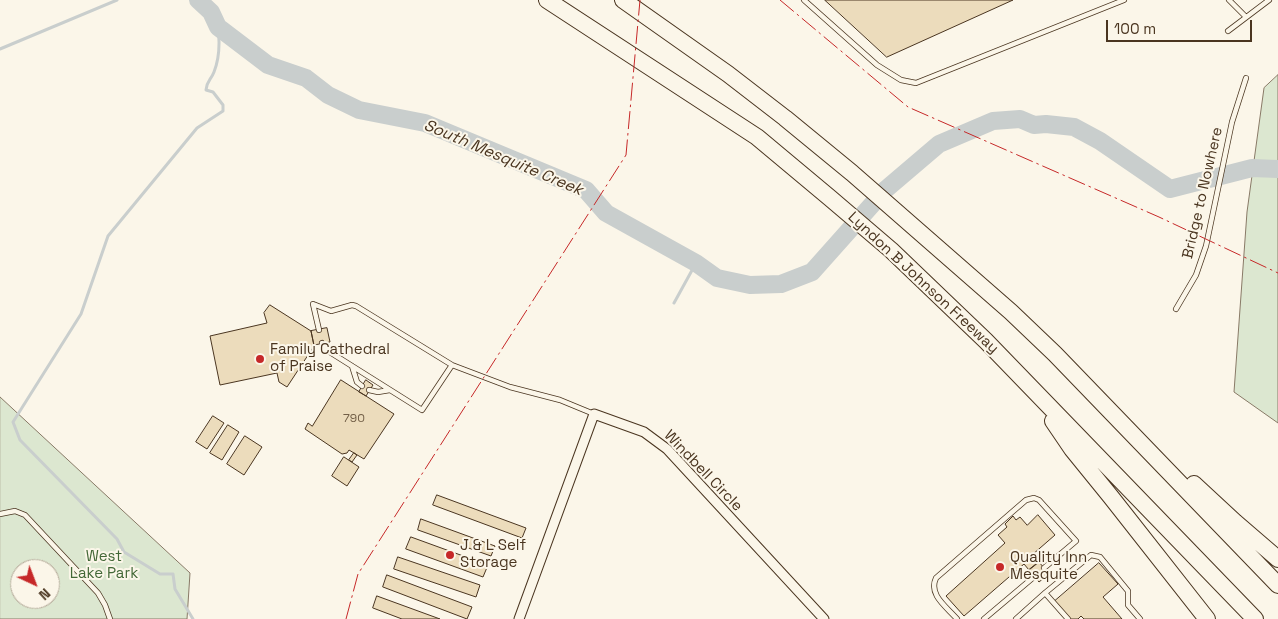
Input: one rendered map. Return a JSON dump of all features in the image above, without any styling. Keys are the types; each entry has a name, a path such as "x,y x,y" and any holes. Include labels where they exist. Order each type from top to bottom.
{"highway":[{"name":"Lyndon B Johnson Freeway","path":"546,0 757,137 890,250 980,335 1255,619"},
{"path":"623,0 728,74 852,173 1010,312 1132,423 1234,522 1278,559"},
{"path":"1056,354 1278,585"},
{"path":"1035,391 1072,449 1207,619"}],"street":[{"path":"519,619 594,414"},
{"name":"Windbell Circle","path":"594,414 644,432 667,449 824,619"}],"lane":[{"path":"804,0 877,65 901,80 916,83 1124,0"},
{"path":"1230,0 1246,17"},
{"path":"1228,31 1269,0"},
{"name":"Bridge to Nowhere","path":"1176,309 1196,275 1206,246 1232,122 1246,78"},
{"path":"319,330 313,304 331,311 352,305 356,306 452,365 510,387 560,400 594,414"},
{"path":"322,343 325,349 422,410 452,365"},
{"path":"352,366 357,382 362,386"},
{"path":"369,390 378,392 390,390"},
{"path":"957,619 934,593 933,584 936,578 1030,498 1040,500 1076,541 1044,568"},
{"path":"0,514 15,511 25,515 98,593 110,619"},
{"path":"1016,619 1091,555 1100,557 1128,591 1128,605 1140,619"},
{"path":"984,619 1035,576"},
{"path":"1045,593 1068,619"}],"green space":[{"path":"1278,75 1278,423 1234,392 1247,212 1264,88"},
{"name":"West Lake Park","path":"0,397 190,573 187,619 0,619"}],"building":[{"path":"825,0 1013,0 887,57"},
{"name":"Family Cathedral of Praise","path":"270,305 311,331 314,346 287,387 279,382 277,373 220,385 210,336 267,323 264,313"},
{"path":"327,328 330,342 314,345 311,331"},
{"name":"Family Cathedral of Praise","path":"341,380 394,414 364,459 349,450 347,453 342,454 305,429 308,423 312,426"},
{"path":"366,380 373,385 366,396 359,392"},
{"path":"213,416 224,423 207,449 196,442"},
{"path":"228,425 239,432 222,460 210,453"},
{"path":"245,436 262,447 244,475 227,464"},
{"path":"354,453 357,455 352,462 349,460"},
{"path":"344,457 359,467 347,486 332,476"},
{"path":"437,495 526,528 522,538 433,505"},
{"name":"Quality Inn Mesquite","path":"1038,515 1055,535 1032,555 1039,562 1029,570 1024,564 964,616 946,596 1005,543 998,535 1007,527 1005,524 1013,516 1016,520 1020,517 1027,525"},
{"path":"421,519 495,546 491,556 418,530"},
{"path":"411,537 488,565 483,577 406,549"},
{"path":"398,557 480,585 476,597 394,569"},
{"path":"1039,562 1049,574 1039,582 1029,570"},
{"path":"1099,563 1118,584 1103,597 1122,619 1084,619 1081,616 1078,619 1070,619 1055,601"},
{"path":"387,575 472,607 467,619 383,587"},
{"path":"377,596 440,619 402,619 373,608"}],"waterway":[{"path":"0,49 117,0"},
{"name":"South Mesquite Creek","path":"198,0 211,12 218,27 268,65 306,78 328,95 359,110 425,123 586,190 606,213 696,263 717,278 750,285 781,284 812,272 885,190 939,144 993,121 1020,119 1034,125 1046,124 1074,127 1100,141 1170,189 1252,168 1278,169"},
{"path":"193,619 175,589 173,574 160,574 124,552 117,539 20,440 13,422 81,314 108,236 197,128 223,111 223,105 213,92 206,90 217,61 218,27"},
{"path":"674,303 696,263"}],"power":[{"path":"346,619 358,574 626,155 640,0"},
{"path":"780,0 908,107 1159,217 1278,273"}],"place":[{"name":"Family Cathedral of Praise","path":"260,359"},
{"name":"J & L Self Storage","path":"450,555"},
{"name":"Quality Inn Mesquite","path":"1000,567"}]}
